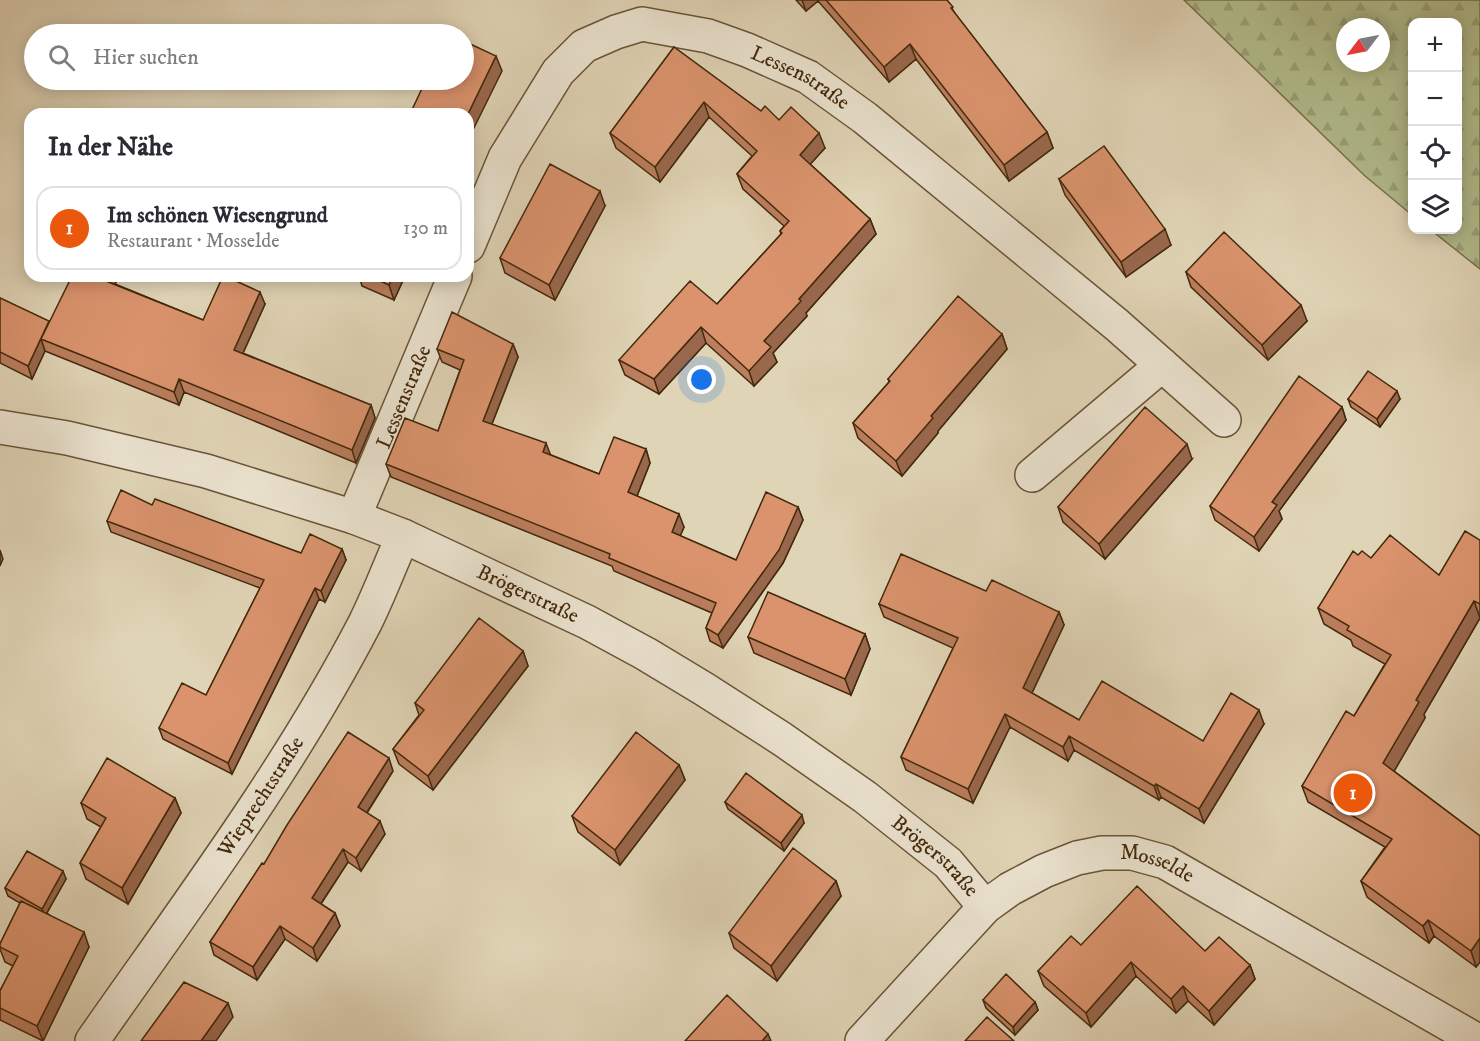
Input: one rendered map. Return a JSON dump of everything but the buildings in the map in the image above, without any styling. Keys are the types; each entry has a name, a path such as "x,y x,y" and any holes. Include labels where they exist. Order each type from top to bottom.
{"street":[{"name":"Lessenstraße","path":"474,232 505,158 558,72 584,46 642,24 708,36 747,50 808,77 865,118 1108,318 1224,420"},
{"name":"Lessenstraße","path":"354,517 452,282"},
{"path":"1032,475 1162,365"},
{"name":"Brögerstraße","path":"0,427 67,438 206,471 354,517 402,536 587,622 646,654 782,739 865,797 948,863 985,907"},
{"name":"Wieprechtstraße","path":"92,1041 237,834 313,716 366,621 402,536"},
{"name":"Mosselde","path":"862,1041 985,907 1019,884 1044,871 1077,858 1102,853 1131,853 1165,862 1478,1041"}],"green space":[{"path":"1184,0 1480,0 1480,269 1436,234 1462,234 1462,18 1408,18 1408,212 1365,176"}],"place":[{"name":"Im schönen Wiesengrund","path":"1353,793"}]}
